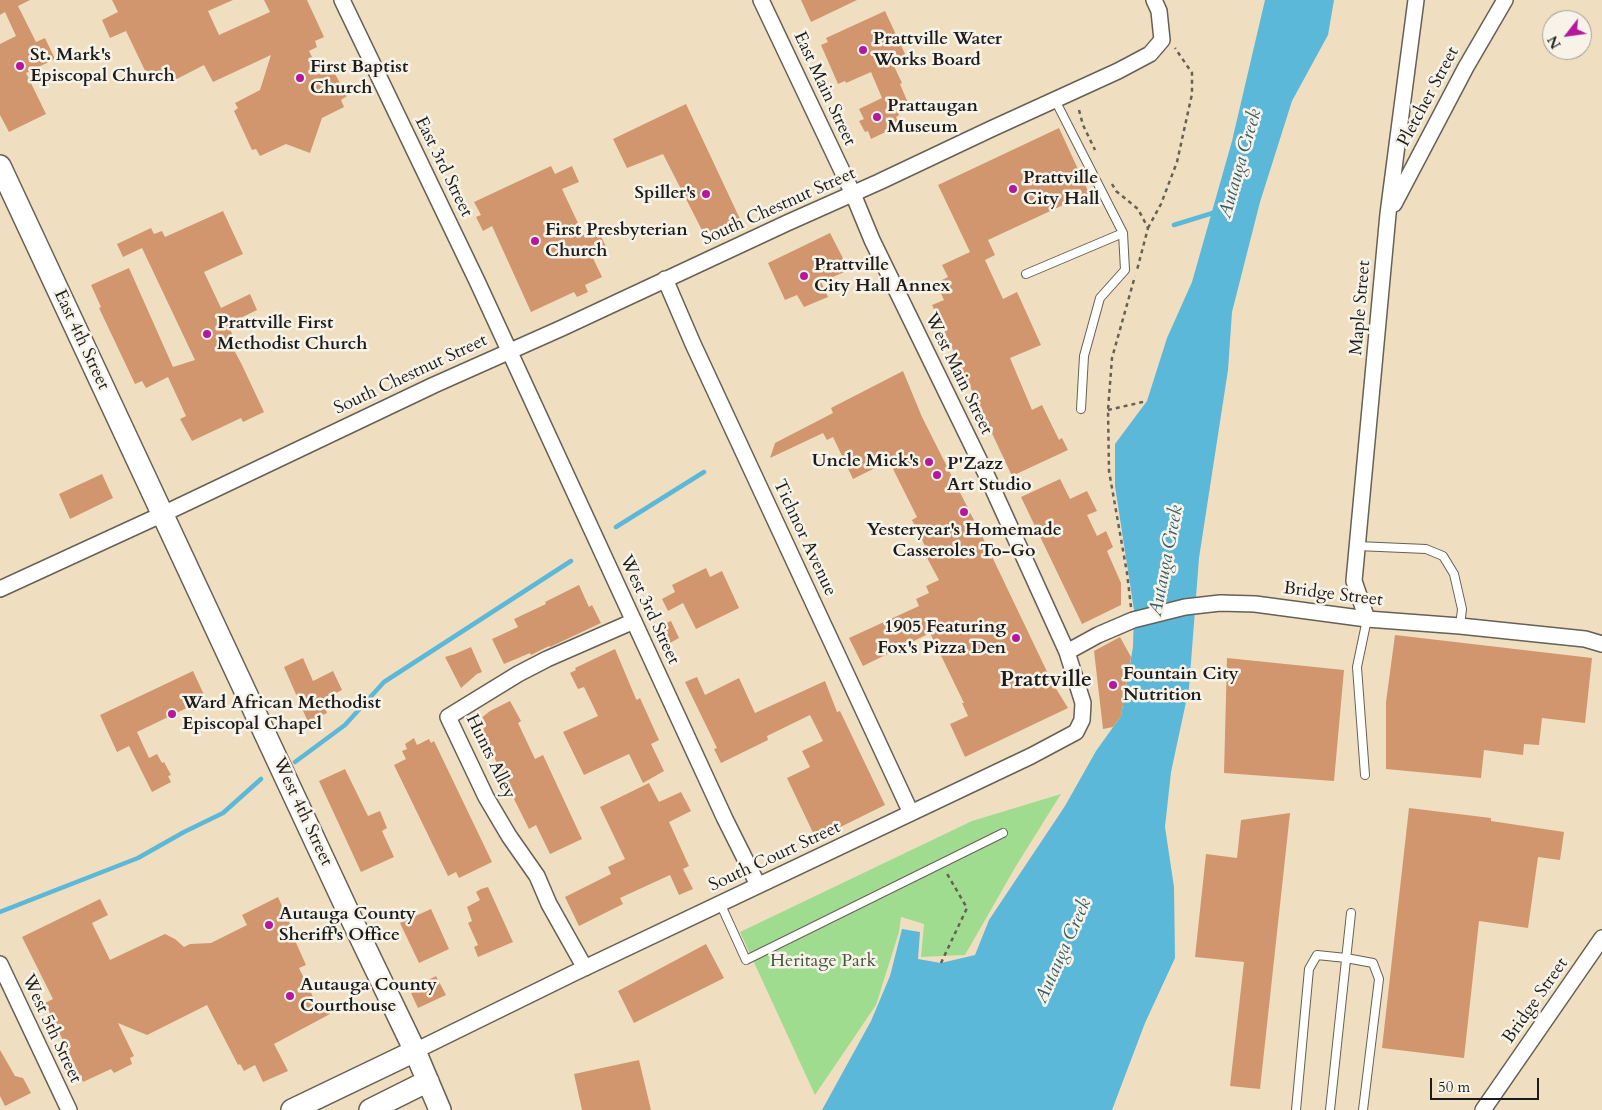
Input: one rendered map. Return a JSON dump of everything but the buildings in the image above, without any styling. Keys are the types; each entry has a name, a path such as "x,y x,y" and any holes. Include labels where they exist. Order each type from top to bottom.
{"main road":[{"name":"East 4th Street","path":"0,166 163,514"},
{"name":"West 4th Street","path":"163,514 415,1051 440,1110"},
{"path":"292,1110 415,1051"},
{"path":"370,1110 428,1080"}],"street":[{"name":"East 3rd Street","path":"342,0 509,350"},
{"name":"East Main Street","path":"761,0 853,194"},
{"name":"Maple Street","path":"1367,618 1354,581 1388,214 1416,0"},
{"name":"Pletcher Street","path":"1388,214 1466,67 1505,0"},
{"name":"South Chestnut Street","path":"0,589 509,350 562,328 1118,71 1150,54 1162,40 1157,5"},
{"name":"West Main Street","path":"853,194 872,240 987,476 1067,652"},
{"name":"Tichnor Avenue","path":"665,280 911,813"},
{"name":"West 3rd Street","path":"509,350 725,820 758,885"},
{"name":"Bridge Street","path":"1067,652 1116,626 1128,615 1220,603 1256,604 1367,618 1585,640 1602,644"},
{"name":"Hunts Alley","path":"585,968 548,904 537,876 509,836 486,797 448,717 518,674 547,659 634,621"},
{"name":"South Court Street","path":"415,1051 720,903 1031,756 1076,732 1082,720 1083,703 1067,652"},
{"name":"Bridge Street","path":"1483,1110 1602,938"},
{"name":"West 5th Street","path":"0,964 68,1110"}],"lane":[{"path":"1055,100 1123,233 1125,270 1100,298 1084,356 1081,409"},
{"path":"1026,274 1123,233"},
{"path":"1357,546 1426,549 1443,556 1454,574 1462,609 1460,626"},
{"path":"1365,775 1357,667 1367,618"},
{"path":"720,903 746,960 1004,833"},
{"path":"1330,1110 1351,913"},
{"path":"1296,1110 1308,969 1318,955 1373,963 1379,979 1363,1110"}],"path":[{"path":"1148,228 1161,204 1178,162 1192,94 1192,74 1174,47"},
{"path":"1128,615 1131,607 1127,572 1109,471 1108,410 1146,401"},
{"path":"941,964 968,908 942,864"}],"green space":[{"name":"Heritage Park","path":"1061,794 1016,866 965,955 921,957 924,924 901,917 899,932 876,1005 815,1095 740,932 972,821"}],"water":[{"name":"Autauga Creek","path":"1265,0 1334,0 1328,35 1292,101 1260,202 1232,312 1228,370 1199,558 1189,688 1171,772 1165,827 1174,887 1175,958 1145,1023 1112,1110 822,1110 871,1021 890,976 902,929 920,932 918,959 941,963 975,955 989,920 1065,806 1096,751 1121,716 1133,647 1134,610 1115,486 1115,444 1147,401 1167,338 1192,282 1232,141"}],"waterway":[{"name":"Autauga Creek","path":"1174,225 1216,212"},
{"path":"616,527 704,472"},
{"path":"295,762 345,725 384,682 571,561"},
{"path":"0,912 138,858 223,813 261,779"}],"place":[{"name":"Prattville Water Works Board","path":"863,50"},
{"name":"St. Mark's Episcopal Church","path":"20,66"},
{"name":"First Baptist Church","path":"300,78"},
{"name":"Prattaugan Museum","path":"877,117"},
{"name":"Prattville City Hall","path":"1013,189"},
{"name":"Spiller's","path":"706,194"},
{"name":"First Presbyterian Church","path":"535,241"},
{"name":"Prattville City Hall Annex","path":"804,276"},
{"name":"Prattville First Methodist Church","path":"207,334"},
{"name":"Uncle Mick's","path":"929,462"},
{"name":"P'Zazz Art Studio","path":"937,475"},
{"name":"Yesteryear's Homemade Casseroles To-Go","path":"964,512"},
{"name":"1905 Featuring Fox's Pizza Den","path":"1016,638"},
{"name":"Fountain City Nutrition","path":"1113,685"},
{"name":"Ward African Methodist Episcopal Chapel","path":"172,714"},
{"name":"Autauga County Sheriff's Office","path":"269,925"},
{"name":"Autauga County Courthouse","path":"290,996"}],"district":[{"name":"Prattville","path":"1046,681"}]}
